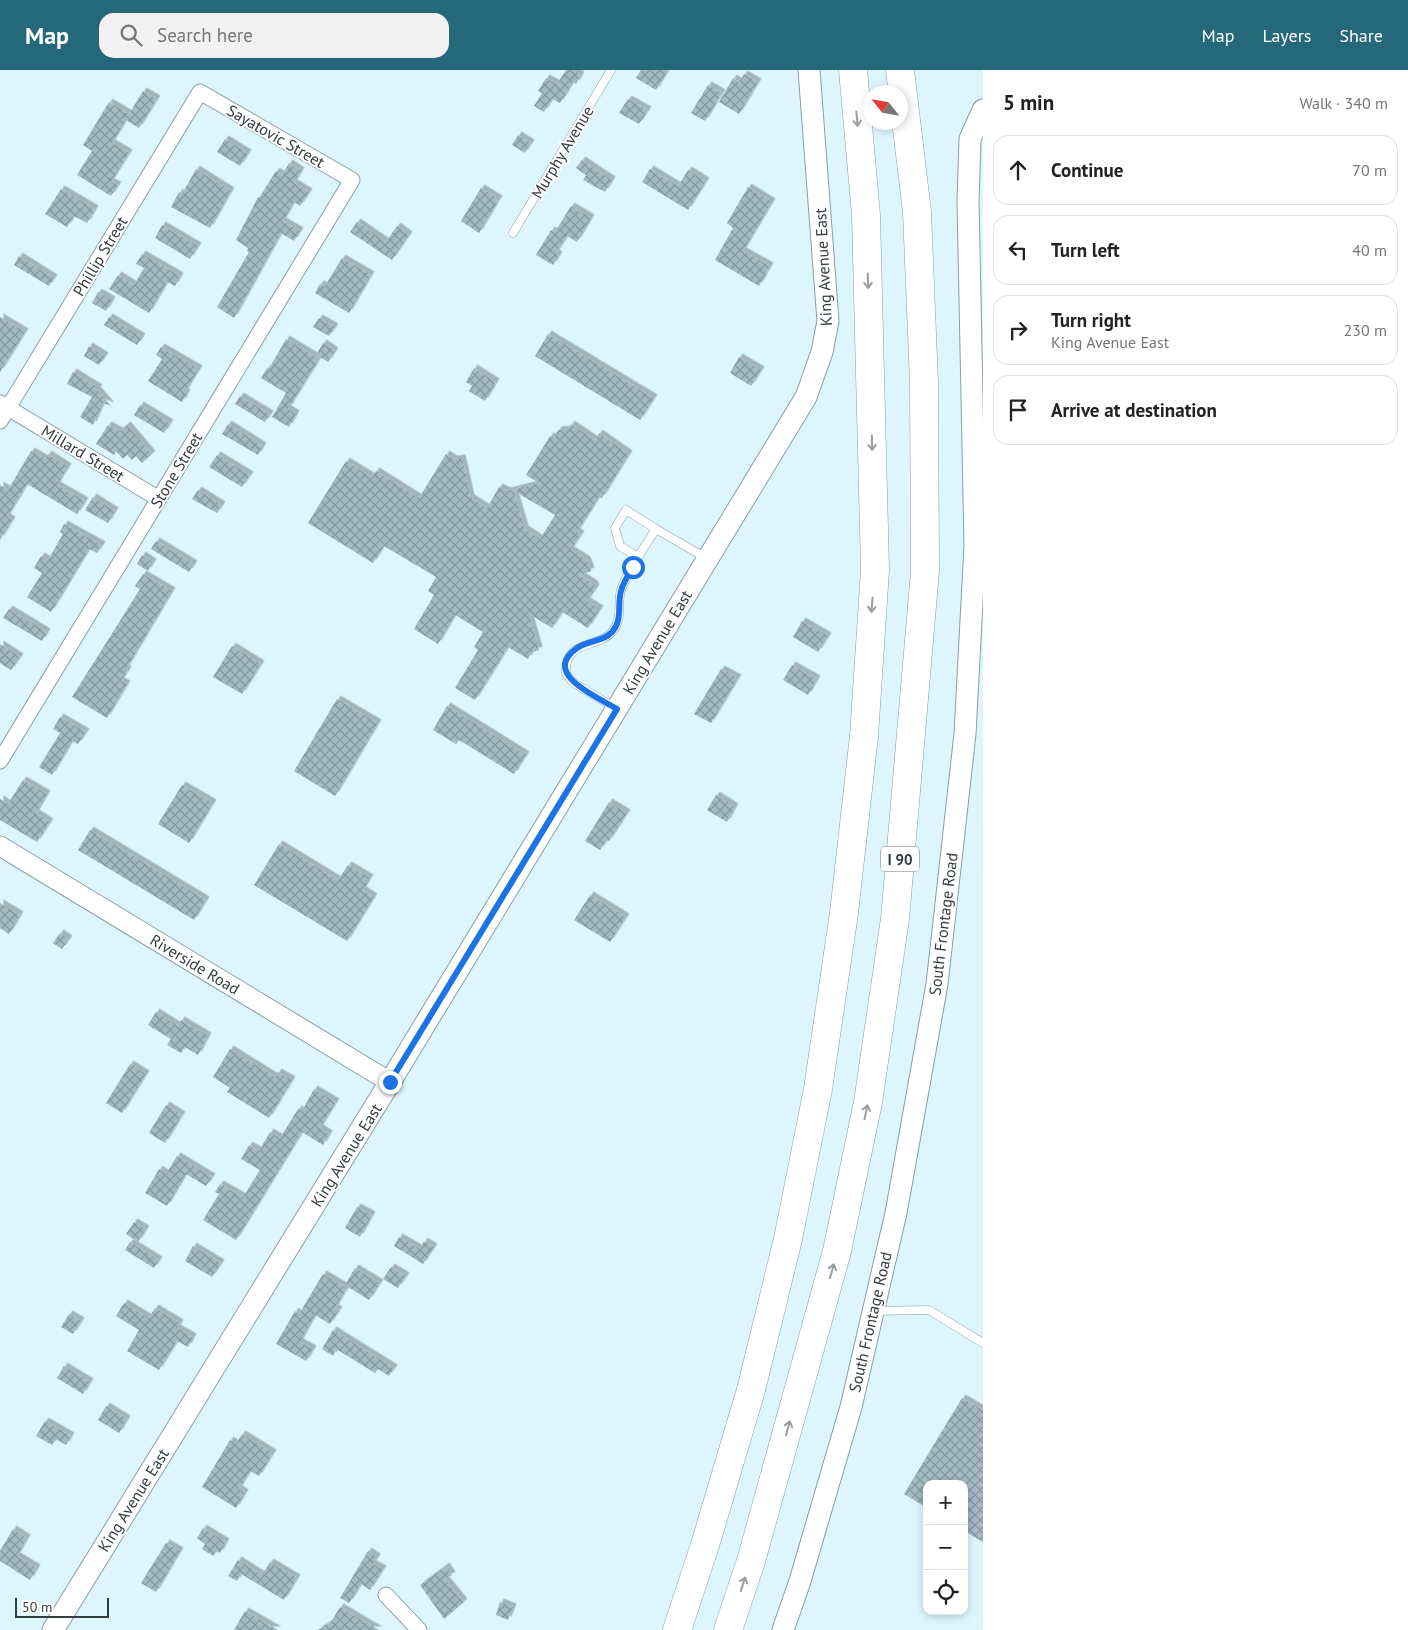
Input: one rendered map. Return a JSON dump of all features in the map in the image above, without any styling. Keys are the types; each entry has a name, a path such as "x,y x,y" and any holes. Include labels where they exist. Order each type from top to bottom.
{"highway":[{"path":"677,1630 705,1545 751,1390 790,1230 818,1089 844,913 864,736 874,560 866,215 853,70"},
{"name":"I 90","path":"728,1630 751,1561 837,1251 868,1102 895,919 925,571 924,383 917,212 900,70"}],"main road":[{"name":"King Avenue East","path":"53,1630 390,1082 806,397 822,352 828,321 809,70"},
{"name":"South Frontage Road","path":"783,1630 800,1581 851,1408 911,1135 937,984 965,734 975,545 968,201 970,139 983,110"}],"street":[{"name":"Sayatovic Street","path":"200,92 352,180"},
{"name":"Phillip Street","path":"3,411 200,92"},
{"name":"Stone Street","path":"0,761 352,180"},
{"name":"Millard Street","path":"3,411 158,499"},
{"name":"Riverside Road","path":"0,846 390,1082"},
{"path":"386,1595 418,1630"}],"lane":[{"name":"Murphy Avenue","path":"513,233 611,70"},
{"path":"638,558 620,546 615,528 626,510 707,559"},
{"path":"617,709 574,683 566,674 565,664 578,647 602,639 612,632 619,615 620,591 656,529"},
{"path":"873,1311 930,1310 983,1343"}],"building":[{"path":"566,70 573,70 581,75 576,84 573,82 560,103 552,99 544,112 534,106 542,93 538,91 546,78 557,84"},
{"path":"641,70 668,70 656,90 636,78"},
{"path":"744,74 758,82 739,114 719,102 733,78 739,82"},
{"path":"708,85 722,93 705,121 691,113"},
{"path":"143,91 157,99 139,128 126,120 112,143 129,153 111,182 118,185 111,196 77,175 92,151 83,145 109,102 129,114"},
{"path":"628,99 648,110 639,124 619,113"},
{"path":"518,135 531,143 525,153 512,145"},
{"path":"225,139 248,153 240,166 217,152"},
{"path":"582,160 612,180 605,192 583,180 586,175 576,168"},
{"path":"289,163 301,171 294,183 309,192 300,206 294,202 283,221 300,231 294,241 281,233 234,318 217,307 249,252 247,251 248,248 236,240 258,197 276,171 282,175"},
{"path":"196,169 231,191 210,228 171,207 179,192 182,194"},
{"path":"650,169 678,186 688,170 706,181 688,210 642,182"},
{"path":"748,187 772,202 743,251 770,266 759,286 715,260 733,228 727,223"},
{"path":"481,188 499,199 479,233 461,221"},
{"path":"61,189 95,209 87,223 74,216 67,227 45,214"},
{"path":"571,206 591,218 577,242 567,236 556,253 559,255 553,265 536,255 551,230 555,232"},
{"path":"357,222 386,242 397,226 409,235 392,260 350,232"},
{"path":"162,225 198,246 190,259 155,238"},
{"path":"142,254 180,276 175,286 167,282 149,313 109,289 118,275 134,285 144,268 136,264"},
{"path":"19,256 54,278 49,286 14,265"},
{"path":"342,258 371,275 349,313 315,293 320,284 325,286"},
{"path":"98,292 112,300 106,311 92,303"},
{"path":"0,317 25,332 0,372"},
{"path":"109,317 142,337 137,345 104,325"},
{"path":"319,318 335,327 329,336 313,327"},
{"path":"548,334 654,398 640,420 535,356"},
{"path":"286,339 319,359 288,409 296,414 289,427 272,417 286,393 261,378 267,368 269,369"},
{"path":"323,343 335,351 328,362 316,355"},
{"path":"89,346 105,356 99,365 84,356"},
{"path":"161,347 199,369 185,392 187,393 182,402 148,381 162,359 156,355"},
{"path":"739,357 761,370 751,386 730,373"},
{"path":"474,368 496,382 485,401 469,391 472,386 466,382"},
{"path":"73,372 99,388 97,390 111,406 103,403 93,425 80,417 92,397 67,384"},
{"path":"240,396 270,414 265,422 235,404"},
{"path":"140,405 170,423 164,433 134,415"},
{"path":"228,424 263,446 258,455 222,434"},
{"path":"571,424 595,440 599,433 629,454 602,498 599,497 577,532 581,534 571,550 587,560 591,571 580,575 594,584 596,588 587,601 600,609 588,628 562,612 552,628 529,614 539,650 532,652 528,659 508,647 475,700 455,688 478,650 474,647 483,632 455,615 438,644 414,629 434,595 428,591 436,577 384,546 373,563 308,523 346,461 372,477 376,471 419,498 446,454 454,459 462,458 471,498 487,508 499,487 507,491 539,483 526,475 550,436 554,438 558,430 568,429","holes":["514,491 555,515 540,539 525,529"]},
{"path":"108,425 120,431 127,425 152,454 142,463 136,456 132,460 127,455 123,459 116,451 114,455 96,444"},
{"path":"31,451 45,459 48,454 68,467 57,485 85,501 77,514 27,484 7,517 12,520 0,540 0,485 8,490"},
{"path":"217,455 250,475 242,487 209,467"},
{"path":"198,490 222,505 217,513 192,499"},
{"path":"93,497 115,511 108,523 85,510"},
{"path":"64,524 102,545 97,553 89,549 51,612 27,597 42,573 34,568 41,556 48,560 63,534 60,532"},
{"path":"156,541 194,564 189,572 151,549"},
{"path":"142,555 153,562 148,571 137,564"},
{"path":"143,574 172,591 126,669 128,670 121,681 127,684 107,718 72,697 140,589 135,586"},
{"path":"9,609 47,632 42,641 3,618"},
{"path":"802,621 828,636 818,652 793,637"},
{"path":"0,644 20,657 11,670 0,663"},
{"path":"232,646 261,664 242,694 213,677"},
{"path":"792,665 817,679 808,695 783,680"},
{"path":"721,669 738,678 711,723 694,714"},
{"path":"337,699 378,723 335,796 294,771"},
{"path":"447,706 526,755 514,774 459,740 456,744 433,730"},
{"path":"60,717 86,732 78,744 72,741 52,775 39,767 60,733 53,729"},
{"path":"23,780 47,794 36,813 50,822 37,842 0,820 0,799 8,804"},
{"path":"182,785 213,803 189,843 158,824"},
{"path":"716,795 735,807 727,822 707,810"},
{"path":"609,802 627,813 609,841 607,840 600,850 585,841"},
{"path":"90,830 206,900 194,920 78,850"},
{"path":"279,844 338,880 348,865 370,878 363,890 374,897 347,941 254,885"},
{"path":"590,895 626,917 610,942 574,920"},
{"path":"0,903 20,915 9,934 0,928"},
{"path":"60,933 69,939 62,949 53,943"},
{"path":"156,1012 178,1026 181,1020 208,1036 198,1055 185,1047 181,1053 167,1045 171,1039 148,1025"},
{"path":"230,1049 275,1077 278,1072 292,1080 269,1118 227,1092 230,1088 213,1077"},
{"path":"130,1064 146,1074 122,1113 106,1103"},
{"path":"314,1089 336,1102 320,1128 329,1134 323,1145 302,1132 236,1240 203,1220 219,1194 215,1192 220,1184 243,1197 260,1170 241,1159 249,1145 259,1151 270,1132 280,1138 298,1109 302,1111"},
{"path":"166,1105 182,1115 165,1143 149,1133"},
{"path":"177,1156 212,1177 206,1186 186,1174 167,1206 145,1193 159,1169 166,1174"},
{"path":"357,1207 372,1215 360,1237 345,1228"},
{"path":"134,1222 146,1229 138,1242 126,1234"},
{"path":"399,1237 420,1249 424,1241 434,1247 423,1264 394,1246"},
{"path":"130,1242 159,1260 154,1268 125,1250"},
{"path":"193,1246 221,1263 212,1277 185,1261"},
{"path":"391,1267 406,1276 398,1288 383,1279"},
{"path":"355,1268 380,1283 369,1300 345,1285"},
{"path":"323,1274 347,1288 335,1308 339,1310 330,1324 315,1315 300,1342 313,1349 306,1361 276,1344 295,1311 299,1314"},
{"path":"124,1303 149,1318 155,1308 180,1323 177,1328 193,1337 188,1347 177,1341 159,1370 127,1351 139,1330 116,1316"},
{"path":"69,1314 81,1321 73,1334 61,1327"},
{"path":"333,1330 394,1368 389,1376 378,1369 375,1373 336,1349 333,1356 322,1349"},
{"path":"64,1366 90,1382 83,1394 57,1378"},
{"path":"962,1398 983,1410 983,1542 968,1533 968,1480 923,1480 923,1506 904,1494"},
{"path":"106,1406 127,1419 119,1433 98,1420"},
{"path":"45,1421 71,1436 66,1445 56,1439 52,1445 36,1436"},
{"path":"242,1434 273,1453 259,1476 250,1471 239,1489 245,1493 236,1508 202,1487 230,1440 236,1444"},
{"path":"203,1528 226,1542 220,1553 217,1551 213,1556 202,1549 205,1544 197,1538"},
{"path":"13,1529 27,1538 17,1556 37,1568 30,1580 0,1561 0,1551"},
{"path":"166,1543 180,1551 156,1592 141,1583"},
{"path":"368,1551 377,1557 373,1564 383,1569 370,1590 361,1584 349,1603 340,1598"},
{"path":"238,1560 262,1575 270,1562 297,1578 284,1600 241,1574 237,1581 228,1576"},
{"path":"446,1566 452,1575 445,1579 464,1602 444,1619 420,1585"},
{"path":"500,1602 513,1607 508,1620 496,1615"},
{"path":"340,1607 379,1630 318,1630 331,1622"},
{"path":"245,1611 278,1630 234,1630"}],"route":[{"path":"390,1082 617,709 574,683 566,674 565,664 569,656 578,647 602,639 612,632 619,615 620,591 633,567"}]}
